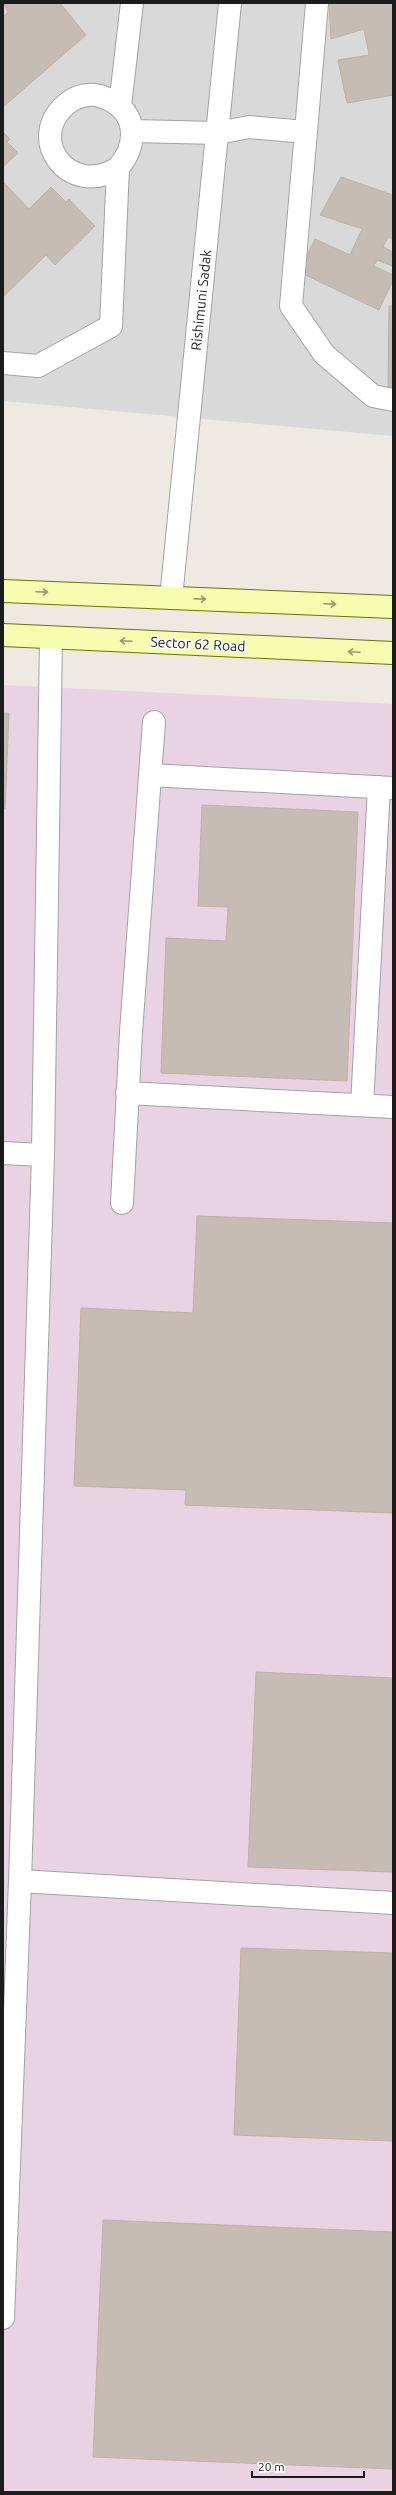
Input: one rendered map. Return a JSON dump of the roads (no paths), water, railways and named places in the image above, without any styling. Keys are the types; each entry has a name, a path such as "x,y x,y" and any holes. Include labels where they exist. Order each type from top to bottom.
{"street":[{"path":"120,106 132,3"},
{"name":"Rishimuni Sadak","path":"170,598 230,3"},
{"path":"317,3 291,306 324,354 373,396 393,400"},
{"path":"84,95 98,95 110,99 120,106 128,118 133,131 130,151 118,168 108,175 95,177 83,176 71,172 61,164 54,154 50,129 55,117 62,107 72,100 84,95"},
{"path":"133,131 218,133 249,128 306,132"},
{"path":"3,363 38,366 111,326 118,168"},
{"path":"3,591 393,607"},
{"name":"Sector 62 Road","path":"3,636 393,653"},
{"path":"3,2318 14,1891 43,1155 51,638"},
{"path":"122,1202 127,1092 154,722"},
{"path":"150,775 386,788 362,1105"},
{"path":"127,1092 393,1107"},
{"path":"3,1153 43,1155"},
{"path":"14,1891 393,1902"}]}
